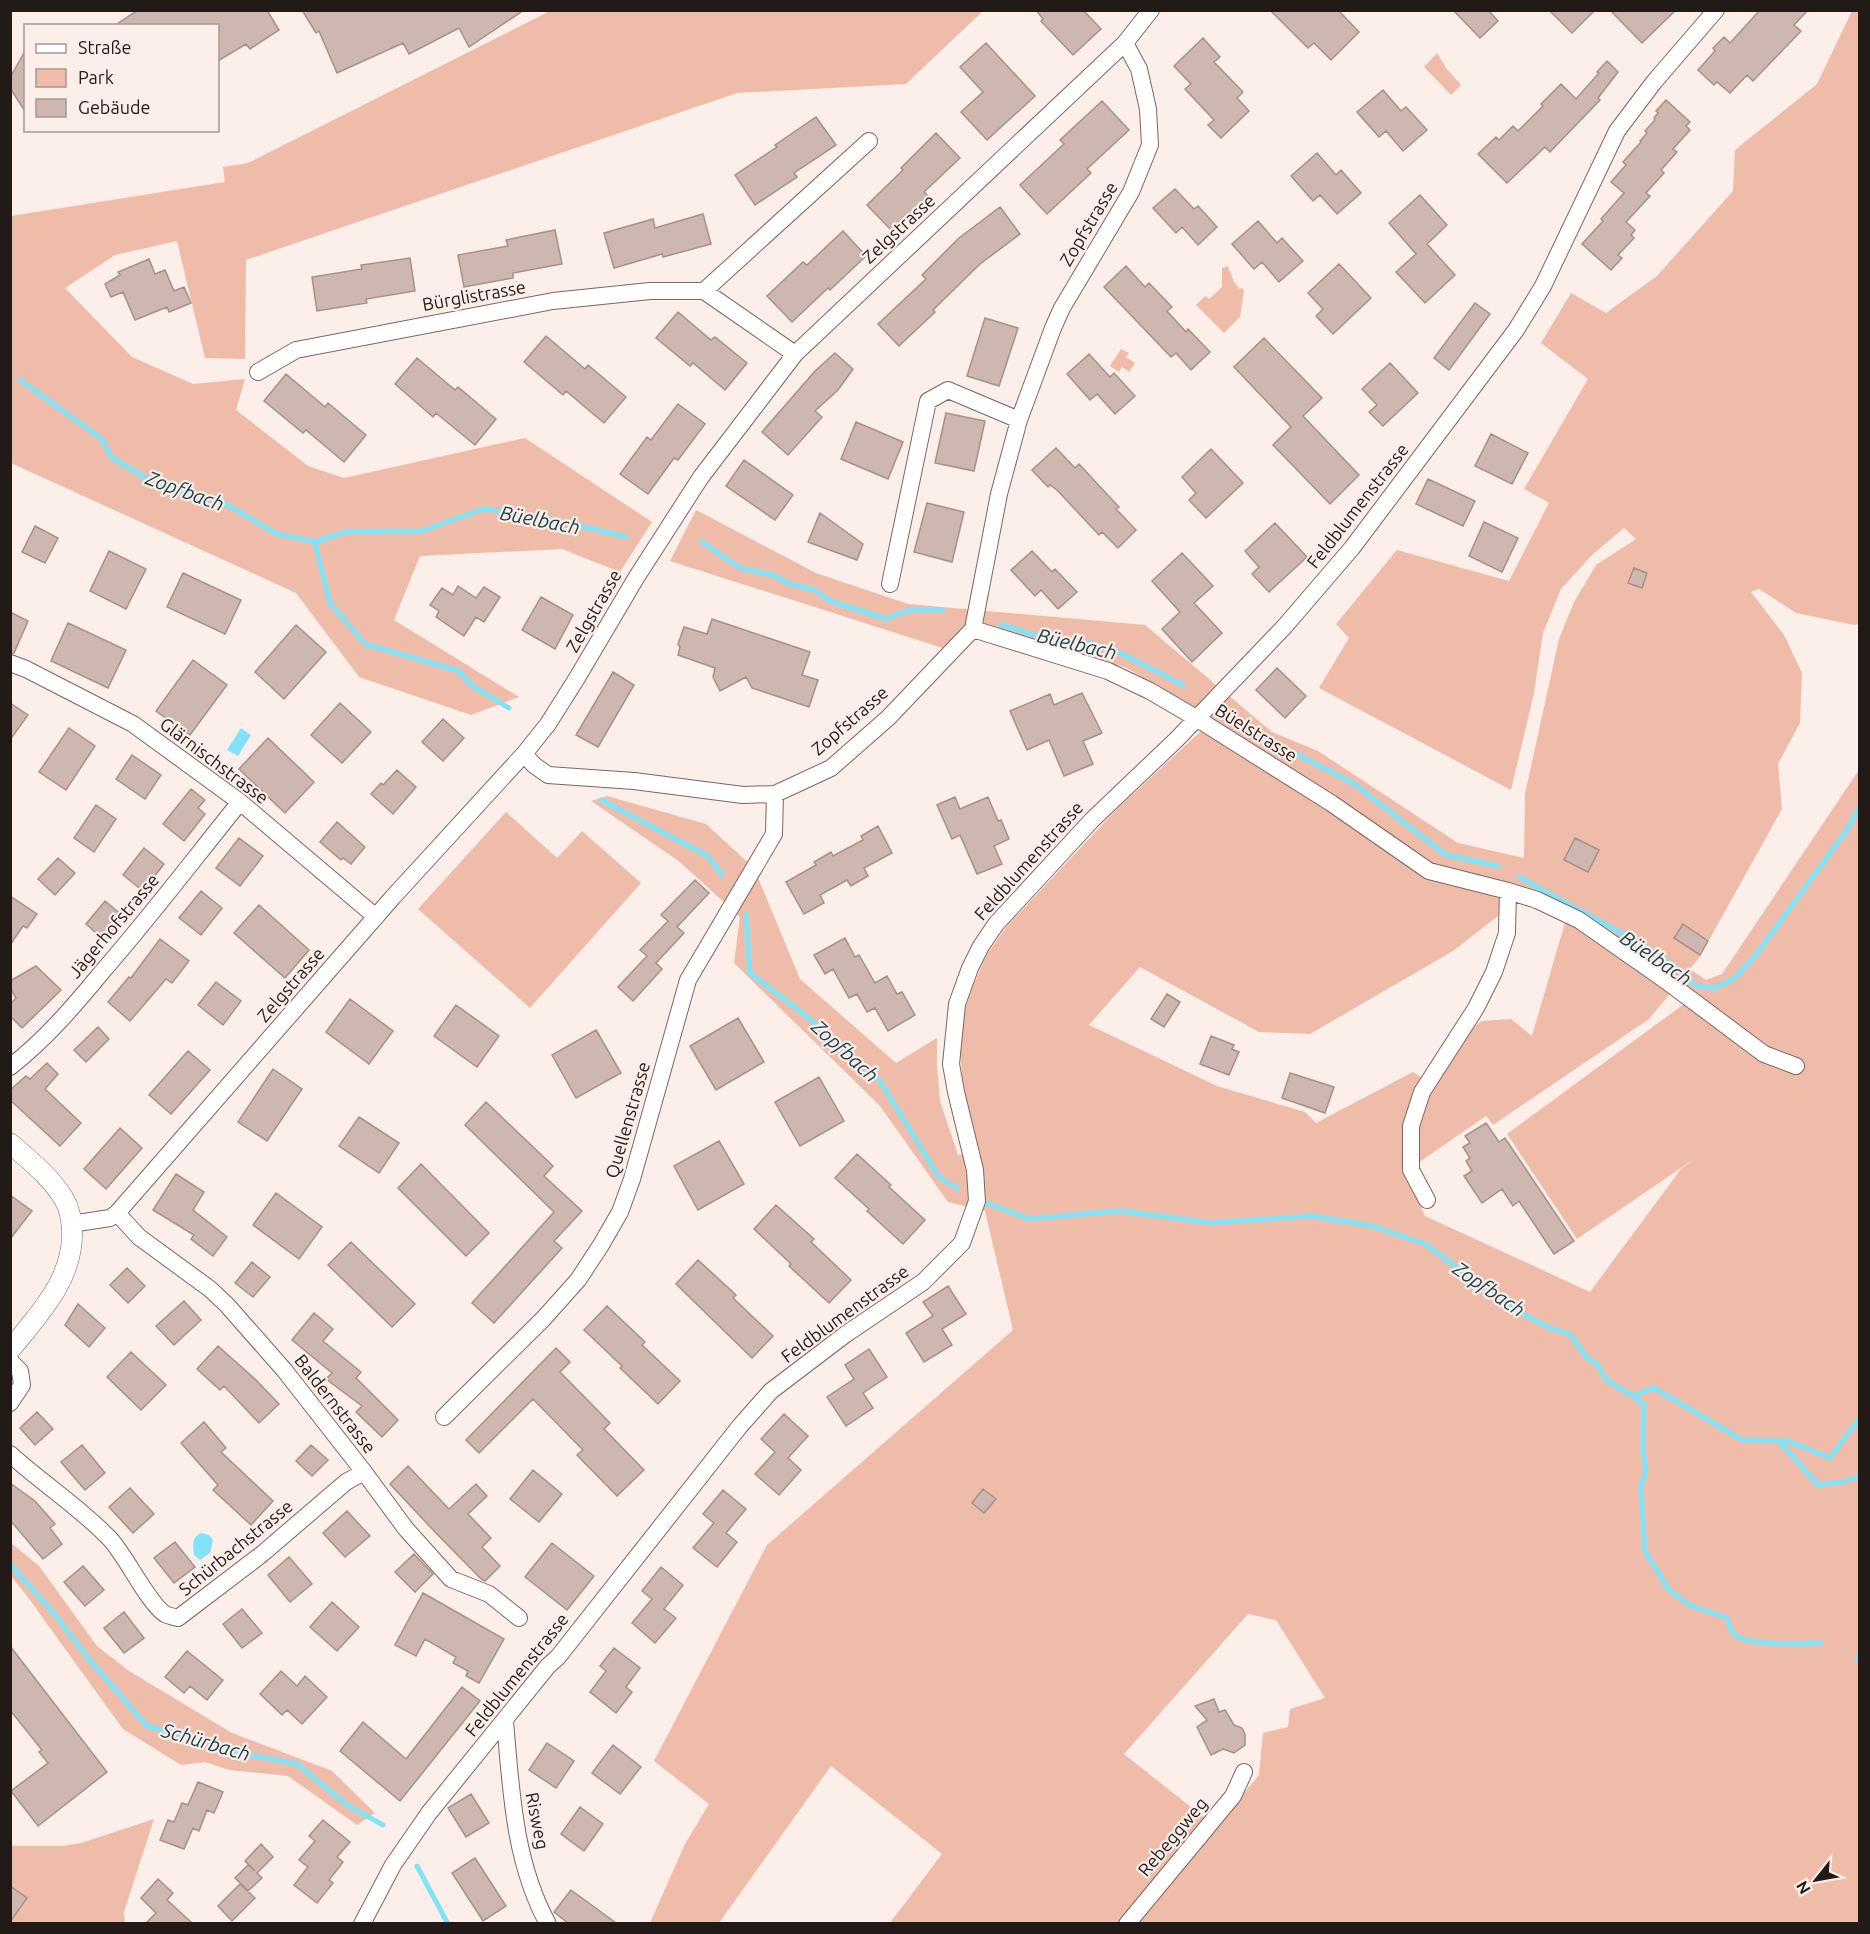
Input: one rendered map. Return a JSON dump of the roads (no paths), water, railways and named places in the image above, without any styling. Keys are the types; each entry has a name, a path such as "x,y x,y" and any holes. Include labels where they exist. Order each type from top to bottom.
{"street":[{"name":"Zelgstrasse","path":"117,1214 548,724 636,578 701,477 795,354 1125,43 1151,10"},
{"name":"Feldblumenstrasse","path":"362,1923 393,1865 429,1813 548,1666 558,1658 740,1426 771,1391 846,1334 923,1282 962,1243 977,1202 975,1170 951,1064 957,1004 981,946 996,924 1092,820 1177,739 1323,584 1516,330 1543,285 1617,131 1654,82 1716,10"},
{"name":"Zopfstrasse","path":"524,754 548,775 634,781 743,795 775,794 831,768 888,718 973,628 999,494 1019,420 1062,308 1131,192 1150,145 1148,109 1139,69 1125,43"},
{"path":"795,354 704,291 869,141"},
{"name":"Bürglistrasse","path":"258,372 296,350 553,301 650,291 704,291"},
{"path":"890,584 928,401 948,390 1019,420"},
{"name":"Büelstrasse","path":"973,628 1108,671 1150,691 1331,804 1429,871 1537,900 1579,920 1764,1054 1796,1066"},
{"name":"Glärnischstrasse","path":"10,663 133,724 240,802 376,917"},
{"name":"Quellenstrasse","path":"444,1417 544,1318 578,1280 602,1245 620,1212 632,1179 688,980 774,834 775,794"},
{"name":"Jägerhofstrasse","path":"10,1068 55,1026 88,989 240,802"},
{"path":"1426,1200 1411,1170 1411,1126 1422,1092 1476,1008 1494,972 1507,933 1508,891"},
{"path":"10,1143 57,1189 65,1201 71,1224 70,1252 62,1281 47,1304 10,1350"},
{"path":"71,1224 110,1218 117,1214"},
{"name":"Baldernstrasse","path":"117,1214 139,1237 227,1305 285,1371 406,1529 451,1579 489,1594 519,1618"},
{"path":"10,1361 20,1371 22,1385 10,1403"},
{"name":"Schürbachstrasse","path":"10,1454 62,1495 111,1540 158,1608 178,1618 262,1554 346,1482 364,1472"},
{"name":"Risweg","path":"505,1721 512,1811 526,1869 539,1908 548,1923"},
{"name":"Rebeggweg","path":"1127,1923 1233,1796 1244,1772"}],"water":[{"path":"241,728 251,735 238,756 227,750"},
{"path":"202,1533 209,1535 213,1540 210,1553 200,1560 194,1555 193,1545 194,1539"}],"waterway":[{"name":"Zopfbach","path":"20,380 102,439 111,457 152,482 224,503 277,534 315,542 330,603 365,644 459,671 471,685 509,708"},
{"name":"Büelbach","path":"315,542 346,532 422,531 484,509 550,519 626,537"},
{"name":"Büelbach","path":"702,542 740,568 772,575 790,584 814,590 830,601 886,619 910,610 943,610"},
{"name":"Büelbach","path":"1001,625 1069,645 1090,643 1122,654 1183,685"},
{"name":"Büelbach","path":"1226,711 1263,737 1353,783 1446,855 1498,866"},
{"name":"Zopfbach","path":"601,800 708,856 722,875"},
{"name":"Büelbach","path":"1519,877 1636,941 1677,968 1696,986 1715,988 1735,978 1757,954 1847,830 1860,807"},
{"name":"Zopfbach","path":"746,914 750,973 810,1019 880,1081 939,1177 958,1189"},
{"name":"Zopfbach","path":"986,1203 1029,1219 1121,1211 1210,1223 1312,1216 1372,1226 1425,1244 1516,1311 1550,1328 1571,1335 1587,1358 1597,1364 1606,1380 1644,1405 1643,1448 1646,1470 1641,1487 1645,1551 1669,1590 1691,1606 1727,1618 1733,1633 1742,1639 1776,1644 1821,1643"},
{"path":"1633,1396 1654,1388 1742,1440 1788,1441 1830,1458 1860,1418"},
{"path":"1779,1441 1818,1485 1842,1482 1860,1476"},
{"name":"Schürbach","path":"10,1564 147,1726 202,1738 238,1753 297,1764 347,1805 383,1825"},
{"name":"Schürbach","path":"417,1866 448,1924"}]}
